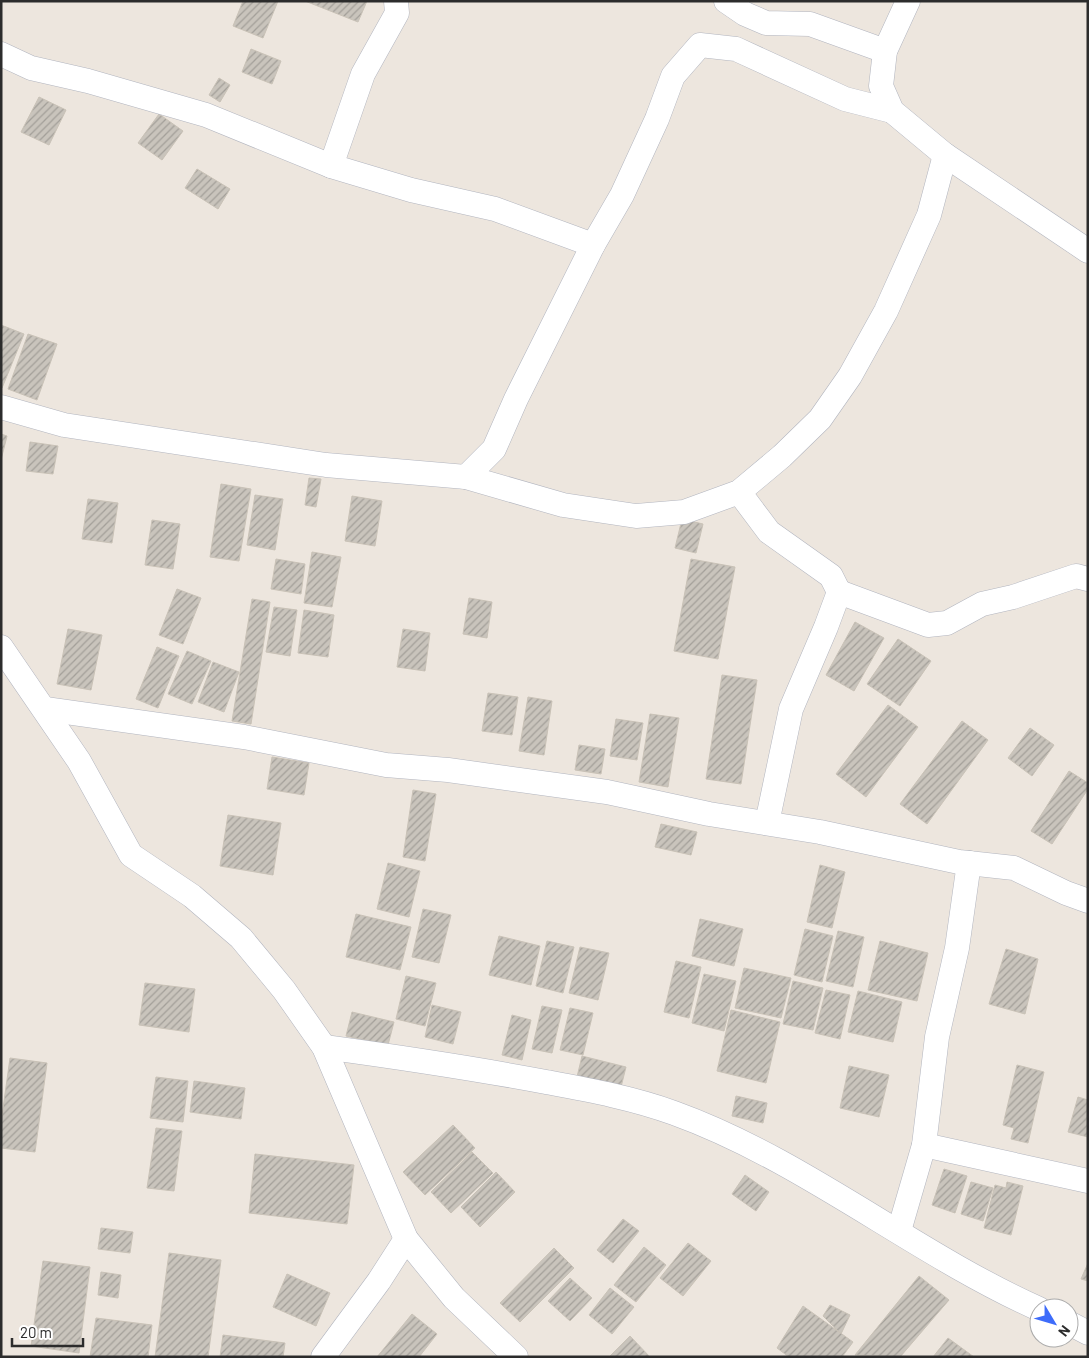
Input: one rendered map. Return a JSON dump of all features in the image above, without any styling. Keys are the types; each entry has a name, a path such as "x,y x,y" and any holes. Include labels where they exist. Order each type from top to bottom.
{"street":[{"path":"332,166 363,74 397,13 396,1"},
{"path":"726,1 745,14 766,23 810,24 885,51"},
{"path":"892,111 881,86 885,51 908,1"},
{"path":"466,477 494,449 516,399 593,245 622,195 657,119 673,76 700,45 736,49 845,98 892,111 945,155 1088,251"},
{"path":"1,54 31,68 88,81 206,115 332,166 411,190 495,209 593,245"},
{"path":"1,407 64,425 316,463 466,477 563,505 636,516 684,512 739,492 782,456 820,419 850,376 886,311 929,215 945,155"},
{"path":"739,492 769,532 831,576 839,592 928,625 947,623 982,604 1013,597 1076,576 1088,579"},
{"path":"767,823 791,709 839,592"},
{"path":"1,647 79,761 131,855 192,896 241,938 284,990 324,1047 406,1239 454,1298 516,1357"},
{"path":"45,709 244,736 386,765 448,770 607,792 709,814 820,832 969,863 1014,868 1066,893 1088,901"},
{"path":"899,1231 924,1145 937,1037 958,948 969,863"},
{"path":"324,1047 500,1073 606,1094 674,1113 746,1145 858,1206 977,1280 1029,1304"},
{"path":"924,1145 1088,1181"},
{"path":"323,1357 379,1281 406,1239"}],"building":[{"path":"243,1 278,1 263,38 233,26"},
{"path":"305,1 367,1 358,22"},
{"path":"251,49 281,61 272,84 242,72"},
{"path":"219,78 230,85 220,102 209,95"},
{"path":"39,97 66,110 49,145 21,132"},
{"path":"159,114 183,131 162,160 138,143"},
{"path":"197,169 230,189 218,209 185,188"},
{"path":"1,325 24,334 2,388 1,388"},
{"path":"28,334 57,344 37,400 8,389"},
{"path":"1,434 7,436 1,460"},
{"path":"30,442 58,446 53,474 26,471"},
{"path":"309,478 321,479 316,507 305,505"},
{"path":"221,484 251,489 239,561 210,557"},
{"path":"255,495 283,499 275,550 247,545"},
{"path":"352,496 382,501 375,546 345,541"},
{"path":"88,499 118,503 112,543 82,539"},
{"path":"682,519 703,524 696,553 675,548"},
{"path":"152,520 180,524 173,569 145,565"},
{"path":"312,552 341,557 332,607 304,603"},
{"path":"276,559 305,564 301,594 271,589"},
{"path":"691,559 735,567 718,659 674,651"},
{"path":"177,589 201,598 183,644 159,635"},
{"path":"469,598 492,602 487,638 463,634"},
{"path":"252,599 270,602 251,724 232,721"},
{"path":"274,607 297,610 290,656 266,652"},
{"path":"304,610 334,615 328,657 298,653"},
{"path":"855,622 884,638 854,691 826,675"},
{"path":"68,629 102,635 91,690 57,684"},
{"path":"403,629 430,633 425,671 397,667"},
{"path":"898,639 931,661 900,706 867,684"},
{"path":"157,647 179,656 158,708 136,699"},
{"path":"187,651 211,661 192,704 168,694"},
{"path":"213,662 239,672 224,712 198,702"},
{"path":"722,675 757,680 741,784 706,779"},
{"path":"488,693 518,697 512,735 482,731"},
{"path":"528,697 552,701 544,755 519,751"},
{"path":"888,705 918,727 866,797 836,774"},
{"path":"650,714 679,718 668,787 639,782"},
{"path":"616,719 643,723 637,760 610,756"},
{"path":"962,721 988,740 927,824 900,804"},
{"path":"1030,728 1054,745 1032,776 1008,758"},
{"path":"579,745 605,749 601,774 575,770"},
{"path":"272,757 309,763 304,795 267,789"},
{"path":"1069,771 1088,783 1088,789 1052,844 1031,831"},
{"path":"413,790 436,794 425,861 403,857"},
{"path":"228,815 281,823 273,875 220,866"},
{"path":"661,824 697,832 691,855 655,847"},
{"path":"388,863 420,871 409,917 377,909"},
{"path":"820,865 845,872 832,928 807,922"},
{"path":"423,909 451,915 439,963 412,957"},
{"path":"356,914 411,927 400,970 346,957"},
{"path":"700,919 743,929 734,966 692,956"},
{"path":"805,929 833,936 822,982 794,975"},
{"path":"838,931 864,937 853,987 826,981"},
{"path":"499,936 540,946 531,985 489,975"},
{"path":"547,941 574,947 563,993 536,986"},
{"path":"880,941 928,953 917,1001 868,990"},
{"path":"580,947 609,953 598,1000 569,993"},
{"path":"1006,949 1038,959 1025,1014 989,1004"},
{"path":"676,961 701,967 689,1018 664,1012"},
{"path":"744,968 791,978 781,1018 735,1008"},
{"path":"704,974 736,981 724,1031 692,1023"},
{"path":"406,976 436,983 425,1026 396,1019"},
{"path":"793,981 823,988 813,1030 783,1024"},
{"path":"145,983 195,989 189,1032 139,1025"},
{"path":"826,990 850,995 840,1039 815,1033"},
{"path":"858,991 902,1002 893,1042 848,1032"},
{"path":"432,1005 461,1012 453,1044 425,1037"},
{"path":"542,1006 562,1010 552,1053 532,1049"},
{"path":"570,1008 593,1013 583,1055 560,1050"},
{"path":"731,1010 780,1022 766,1083 717,1071"},
{"path":"352,1012 394,1022 388,1045 346,1036"},
{"path":"512,1015 531,1020 522,1060 502,1055"},
{"path":"582,1056 626,1067 621,1087 577,1077"},
{"path":"10,1058 47,1063 35,1152 1,1148 1,1123"},
{"path":"1017,1065 1044,1072 1028,1143 1011,1139 1014,1128 1003,1125"},
{"path":"849,1066 889,1075 879,1117 840,1108"},
{"path":"156,1077 188,1081 183,1122 150,1118"},
{"path":"194,1081 245,1088 241,1119 190,1112"},
{"path":"736,1096 767,1103 763,1123 732,1116"},
{"path":"1078,1097 1088,1100 1088,1137 1068,1132"},
{"path":"453,1125 475,1148 425,1195 403,1172"},
{"path":"156,1128 182,1131 174,1191 147,1188"},
{"path":"472,1152 493,1173 451,1213 431,1192"},
{"path":"255,1154 354,1165 347,1224 249,1213"},
{"path":"944,1169 967,1176 955,1213 932,1205"},
{"path":"496,1172 515,1192 480,1227 461,1207"},
{"path":"745,1175 769,1192 756,1211 732,1194"},
{"path":"971,1182 993,1188 983,1221 961,1214"},
{"path":"1007,1182 1023,1186 1011,1235 984,1228 995,1185 1006,1188"},
{"path":"623,1219 639,1231 613,1263 597,1250"},
{"path":"101,1228 133,1232 130,1253 98,1249"},
{"path":"688,1243 711,1261 683,1296 660,1278"},
{"path":"644,1247 666,1265 636,1302 614,1285"},
{"path":"554,1248 574,1268 520,1322 500,1303"},
{"path":"169,1253 221,1260 208,1357 155,1357"},
{"path":"43,1261 90,1267 79,1353 31,1346"},
{"path":"1088,1263 1088,1281 1081,1279"},
{"path":"101,1272 121,1275 118,1298 98,1295"},
{"path":"287,1274 330,1293 316,1326 273,1307"},
{"path":"919,1276 949,1300 900,1357 855,1355"},
{"path":"570,1278 592,1298 570,1321 548,1301"},
{"path":"610,1288 634,1307 612,1334 589,1315"},
{"path":"830,1305 850,1315 841,1334 823,1316"},
{"path":"803,1306 853,1342 842,1357 789,1357 777,1348"},
{"path":"412,1314 437,1334 419,1357 377,1357"},
{"path":"96,1318 152,1325 148,1357 90,1357"},
{"path":"223,1335 285,1343 283,1357 220,1357"},
{"path":"630,1336 650,1357 609,1357"},
{"path":"948,1338 974,1357 933,1357"}]}
